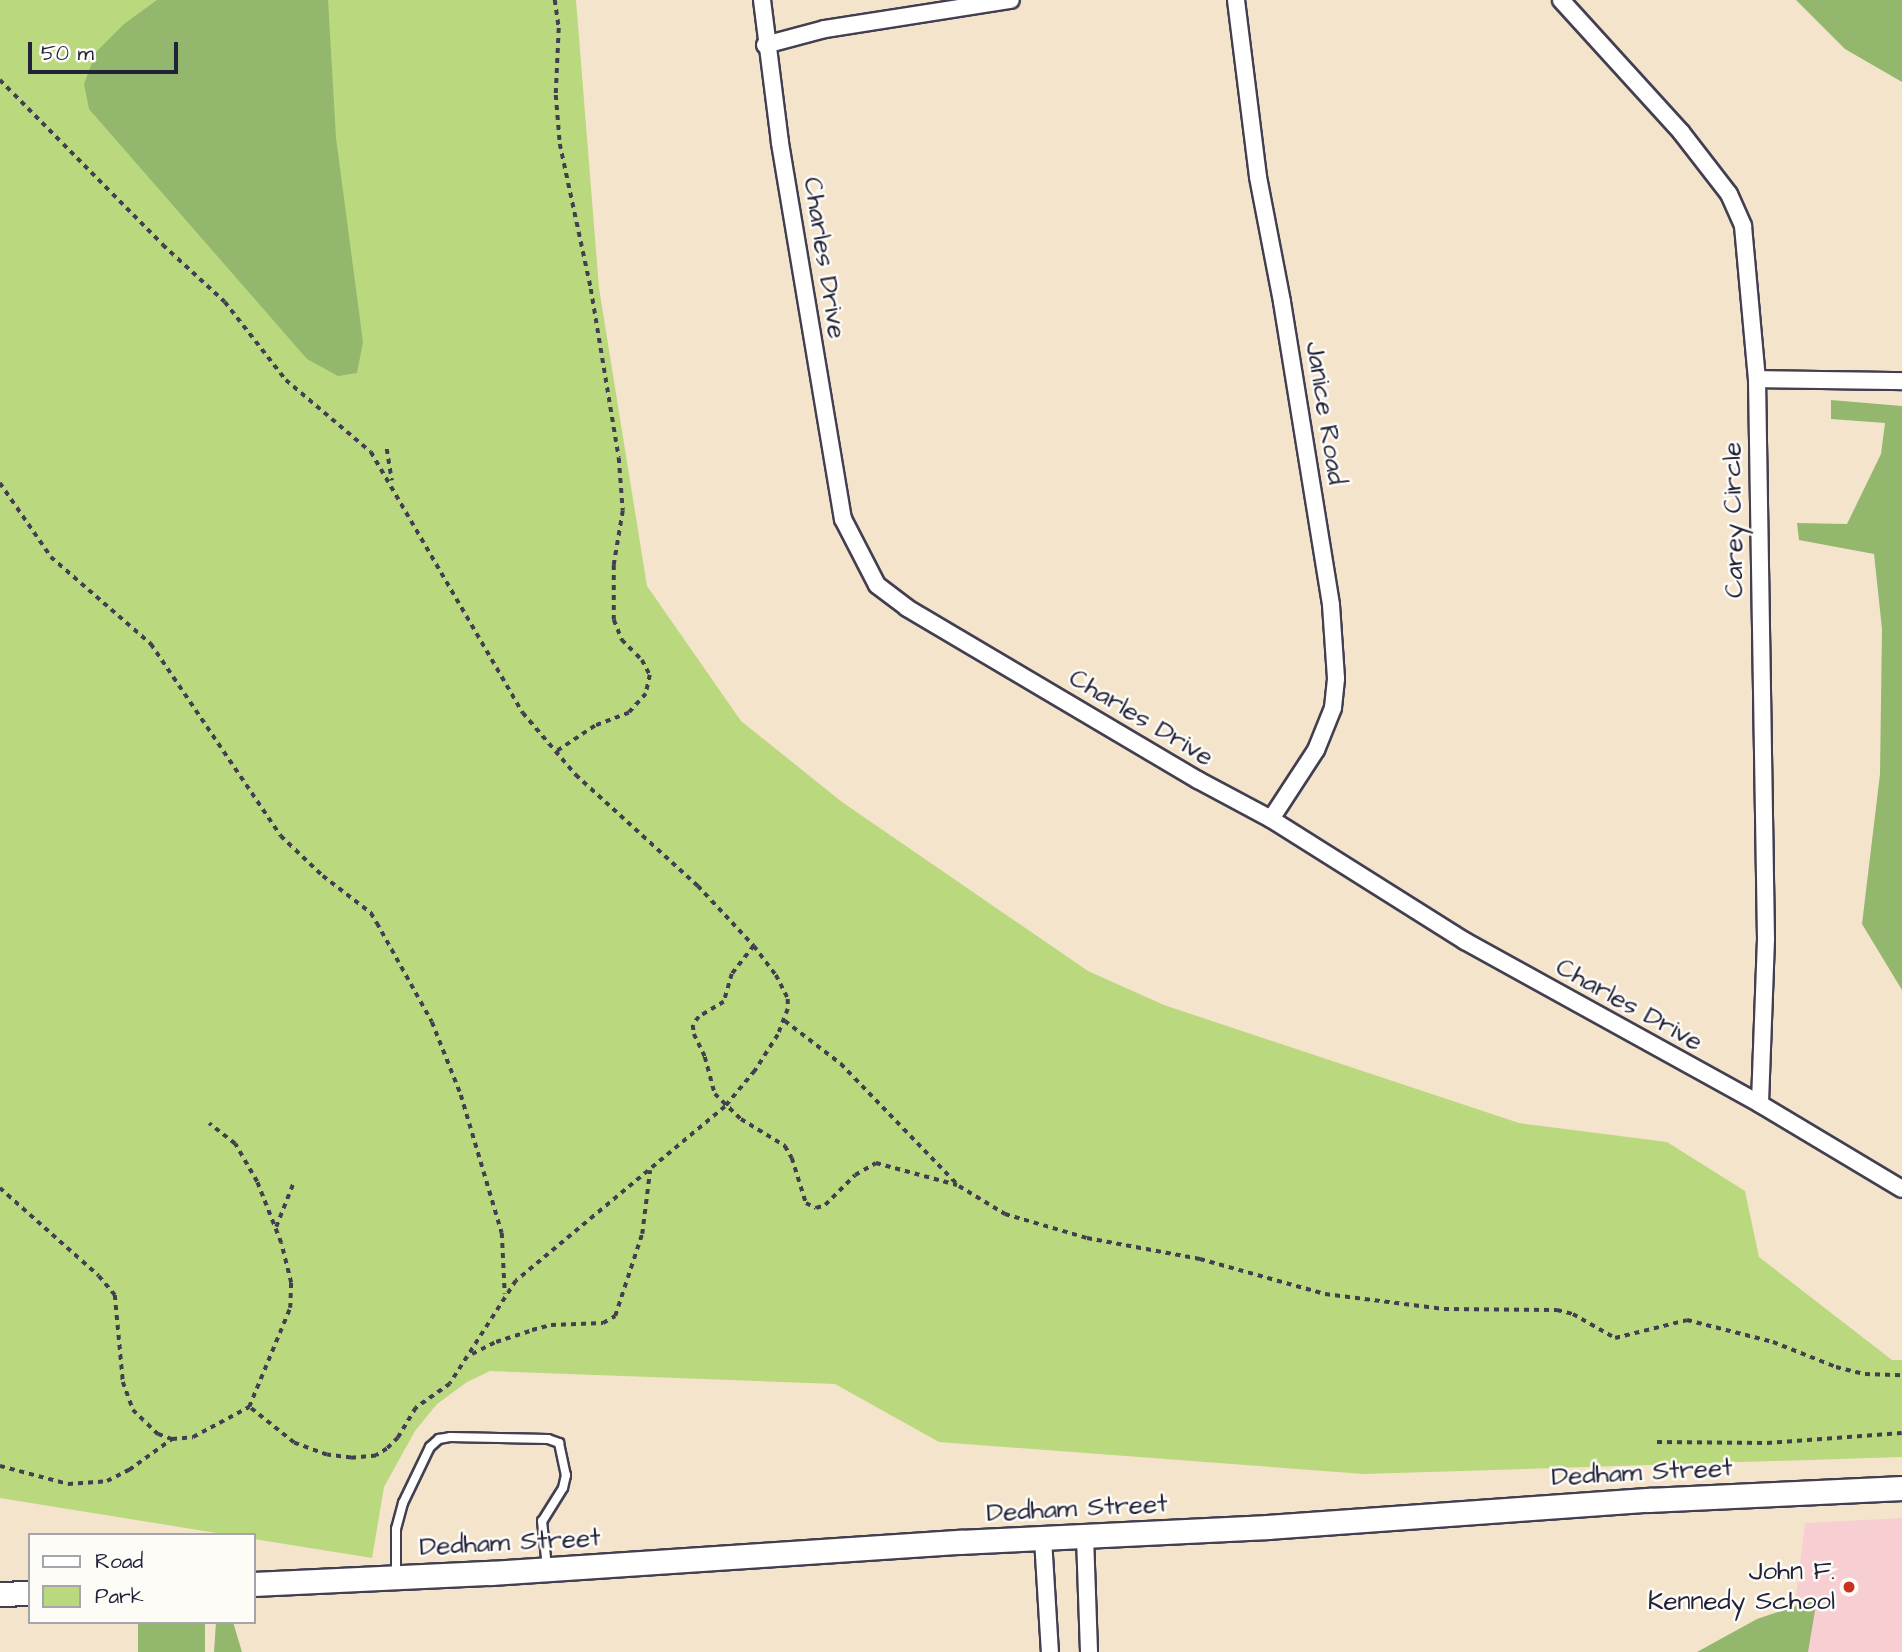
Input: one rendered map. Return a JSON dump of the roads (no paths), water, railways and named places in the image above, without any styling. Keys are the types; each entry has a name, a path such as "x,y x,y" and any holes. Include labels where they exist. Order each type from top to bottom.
{"main road":[{"name":"Dedham Street","path":"256,1584 547,1570 1621,1502 1902,1488"},
{"path":"0,1594 28,1593"}],"street":[{"name":"Charles Drive","path":"762,0 765,45 842,519 877,585 907,608 1198,780 1272,819 1465,941 1760,1104 1902,1189"},
{"path":"765,45 825,29 1011,0"},
{"name":"Janice Road","path":"1236,0 1258,177 1282,302 1331,605 1336,679 1333,708 1316,750 1272,819"},
{"name":"Carey Circle","path":"1562,0 1681,132 1728,194 1743,226 1757,379 1766,939 1760,1104"},
{"path":"1757,379 1902,381"},
{"path":"1085,1537 1083,1573 1089,1652"},
{"path":"1043,1539 1050,1652"}],"lane":[{"path":"396,1578 396,1529 403,1503 430,1447 439,1438 450,1437 548,1439 559,1443 566,1475 563,1488 542,1521 547,1570"}],"place":[{"name":"John F. Kennedy School","path":"1849,1587"}]}
